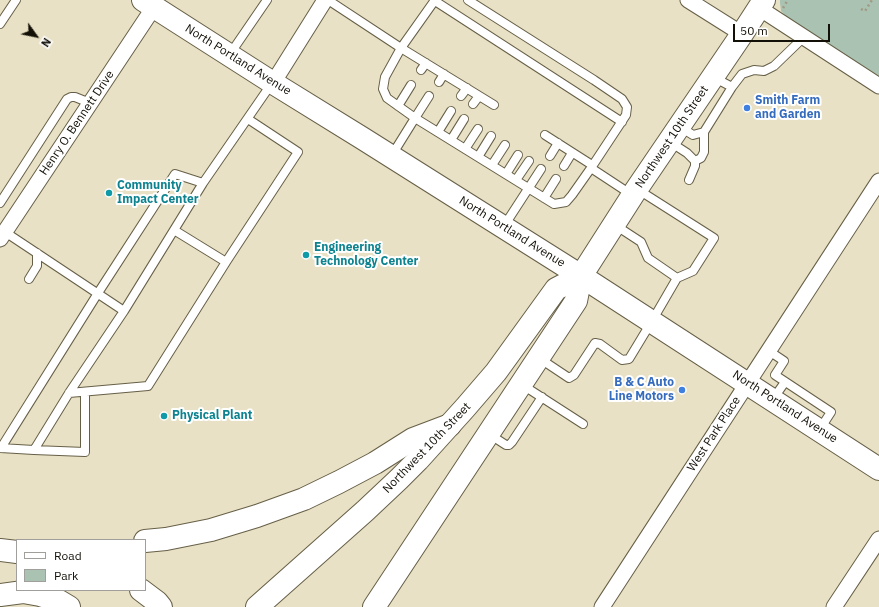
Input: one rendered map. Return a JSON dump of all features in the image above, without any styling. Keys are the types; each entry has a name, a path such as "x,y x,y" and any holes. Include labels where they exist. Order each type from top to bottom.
{"main road":[{"name":"North Portland Avenue","path":"149,4 582,276 748,383 779,390 819,430 879,469"},
{"name":"Northwest 10th Street","path":"374,607 576,301 582,276 614,224 762,4"},
{"name":"Northwest 10th Street","path":"257,607 399,479 436,442 496,372 556,290 582,276"},
{"path":"146,541 211,530 257,516 304,499 375,463 413,439 450,425"},
{"path":"0,540 16,541"},
{"path":"0,550 16,552"},
{"path":"142,591 161,607"},
{"path":"0,595 23,592 40,595 59,601 69,607"}],"street":[{"path":"273,82 324,0"},
{"path":"688,0 742,34"},
{"name":"Henry O. Bennett Drive","path":"2,235 90,103 149,4"},
{"path":"762,4 804,37 879,86"},
{"name":"West Park Place","path":"602,607 879,181"},
{"path":"834,607 879,539"}],"lane":[{"path":"0,24 16,0"},
{"path":"230,55 267,0"},
{"path":"328,0 402,48 423,66 444,74 494,105"},
{"path":"468,0 622,99 627,107 626,115 622,122 572,195 566,202 554,204 415,118 387,98 383,89 385,77 402,48 435,0 622,122"},
{"path":"695,161 701,158 704,152 704,132 732,87 742,74 754,70 764,71 774,66 804,37"},
{"path":"439,82 444,74"},
{"path":"713,77 732,87"},
{"path":"34,450 69,393 124,311 203,183 273,82"},
{"path":"398,106 411,85"},
{"path":"461,96 467,88"},
{"path":"391,156 430,96"},
{"path":"473,104 479,96"},
{"path":"0,203 62,105 71,97 75,97 90,103"},
{"path":"438,132 452,111"},
{"path":"69,393 148,386 226,262 298,152 248,119"},
{"path":"451,140 464,119"},
{"path":"465,149 478,129"},
{"path":"674,134 693,135 704,132"},
{"path":"674,134 695,161 695,166 689,180"},
{"path":"538,358 569,378 574,375 595,343 600,344 622,360 629,359 677,278 692,271 714,238 591,167 572,152 545,135"},
{"path":"478,157 491,136"},
{"path":"550,156 558,144"},
{"path":"492,166 505,146"},
{"path":"564,166 572,152"},
{"path":"506,174 518,154"},
{"path":"516,180 529,161"},
{"path":"504,227 541,169"},
{"path":"85,392 85,452 0,448 175,174 203,183"},
{"path":"544,198 556,179"},
{"path":"614,224 641,242 648,258 677,278"},
{"path":"174,230 226,262"},
{"path":"2,235 37,253 124,311"},
{"path":"29,279 37,266 37,253"},
{"path":"769,351 784,361 775,375 779,390"},
{"path":"521,384 583,424"},
{"path":"488,434 506,445 509,445 542,397"}],"path":[{"path":"861,9 865,11 872,0"}],"green space":[{"path":"780,0 879,0 879,76 788,18 781,11"}],"place":[{"name":"Smith Farm and Garden","path":"747,108"},
{"name":"Community Impact Center","path":"109,193"},
{"name":"Engineering Technology Center","path":"306,255"},
{"name":"B & C Auto Line Motors","path":"682,390"},
{"name":"Physical Plant","path":"164,416"}]}
